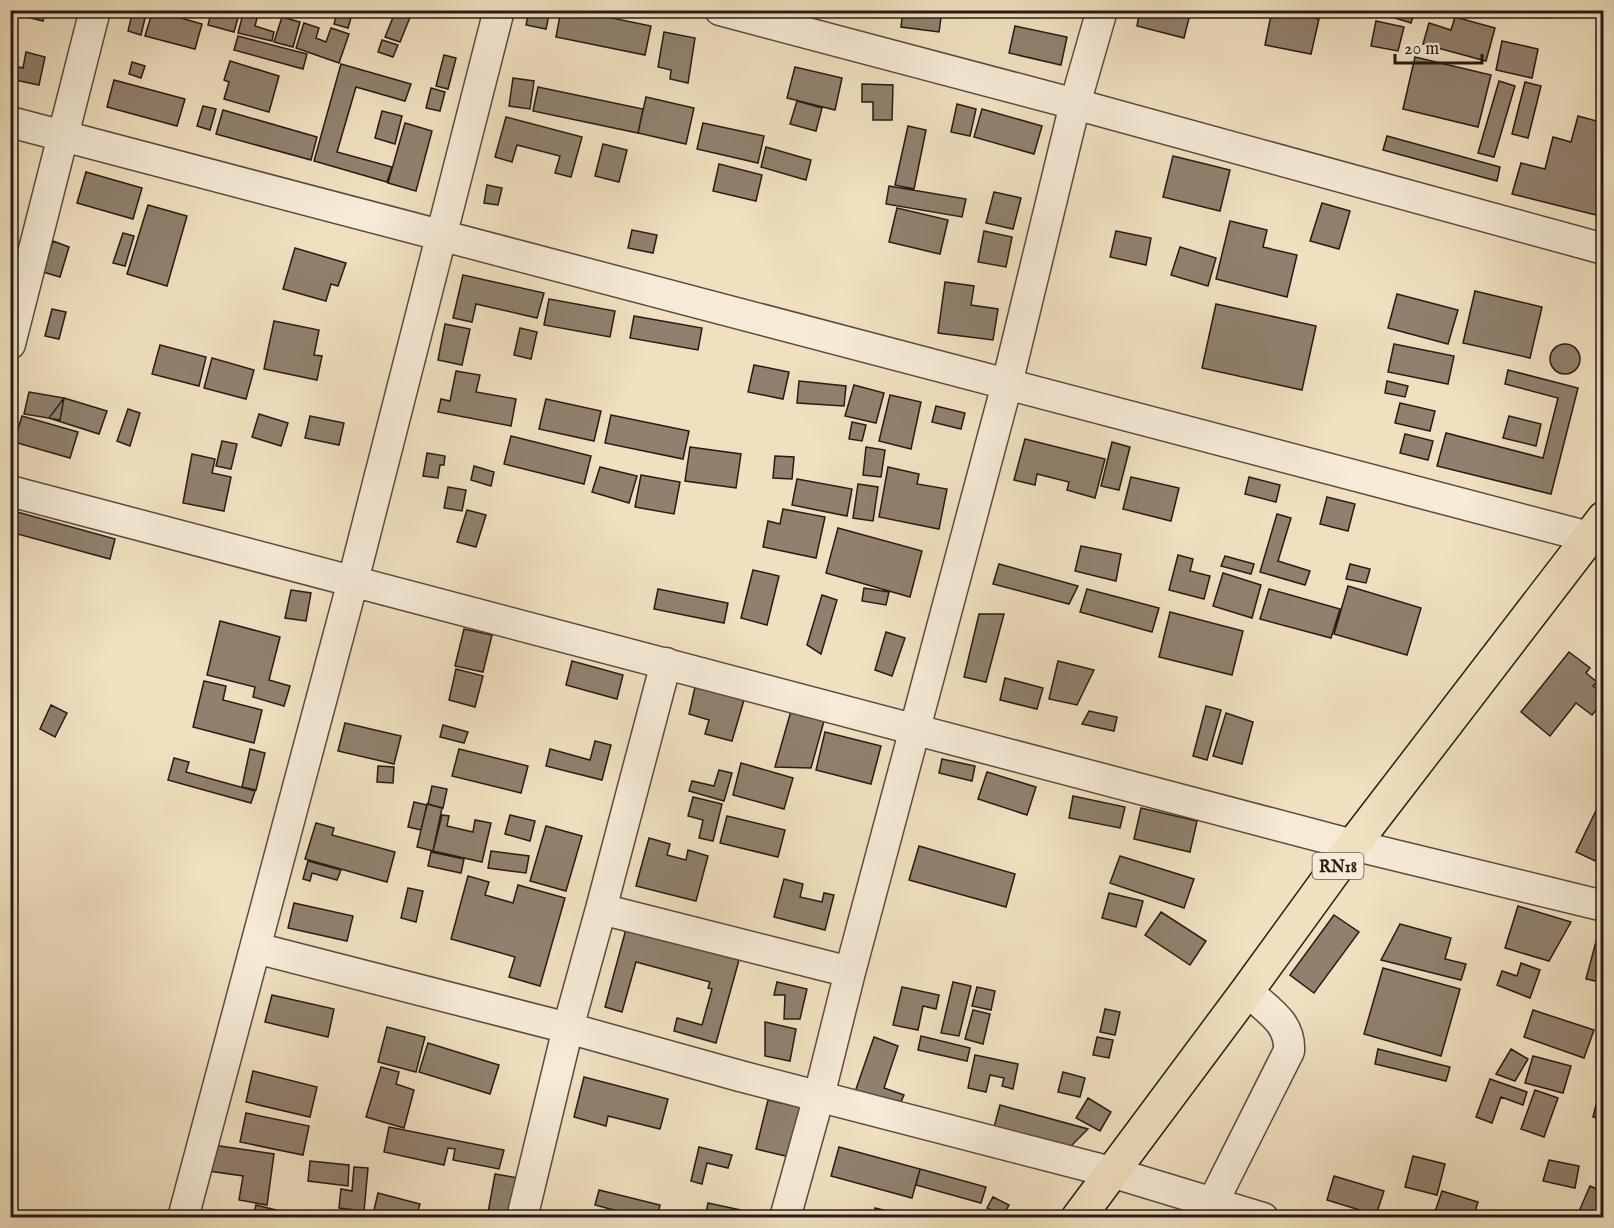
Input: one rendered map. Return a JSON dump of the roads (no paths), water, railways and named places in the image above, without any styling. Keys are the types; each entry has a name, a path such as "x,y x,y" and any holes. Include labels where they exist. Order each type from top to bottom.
{"main road":[{"name":"RN18","path":"1078,1218 1353,845 1599,532"}],"street":[{"path":"10,344 95,10"},
{"path":"183,1218 353,581 500,10"},
{"path":"720,10 1075,104 1604,249"},
{"path":"785,1218 1007,384 1075,104 1102,10"},
{"path":"10,122 1007,384 1599,532"},
{"path":"10,491 1353,845 1604,906"},
{"path":"522,1218 568,1028 602,909 666,663"},
{"path":"602,909 850,972"},
{"path":"256,948 1111,1172 1208,1210 1263,1218"},
{"path":"1208,1210 1289,1051 1290,1038 1284,1025 1247,991"}]}
